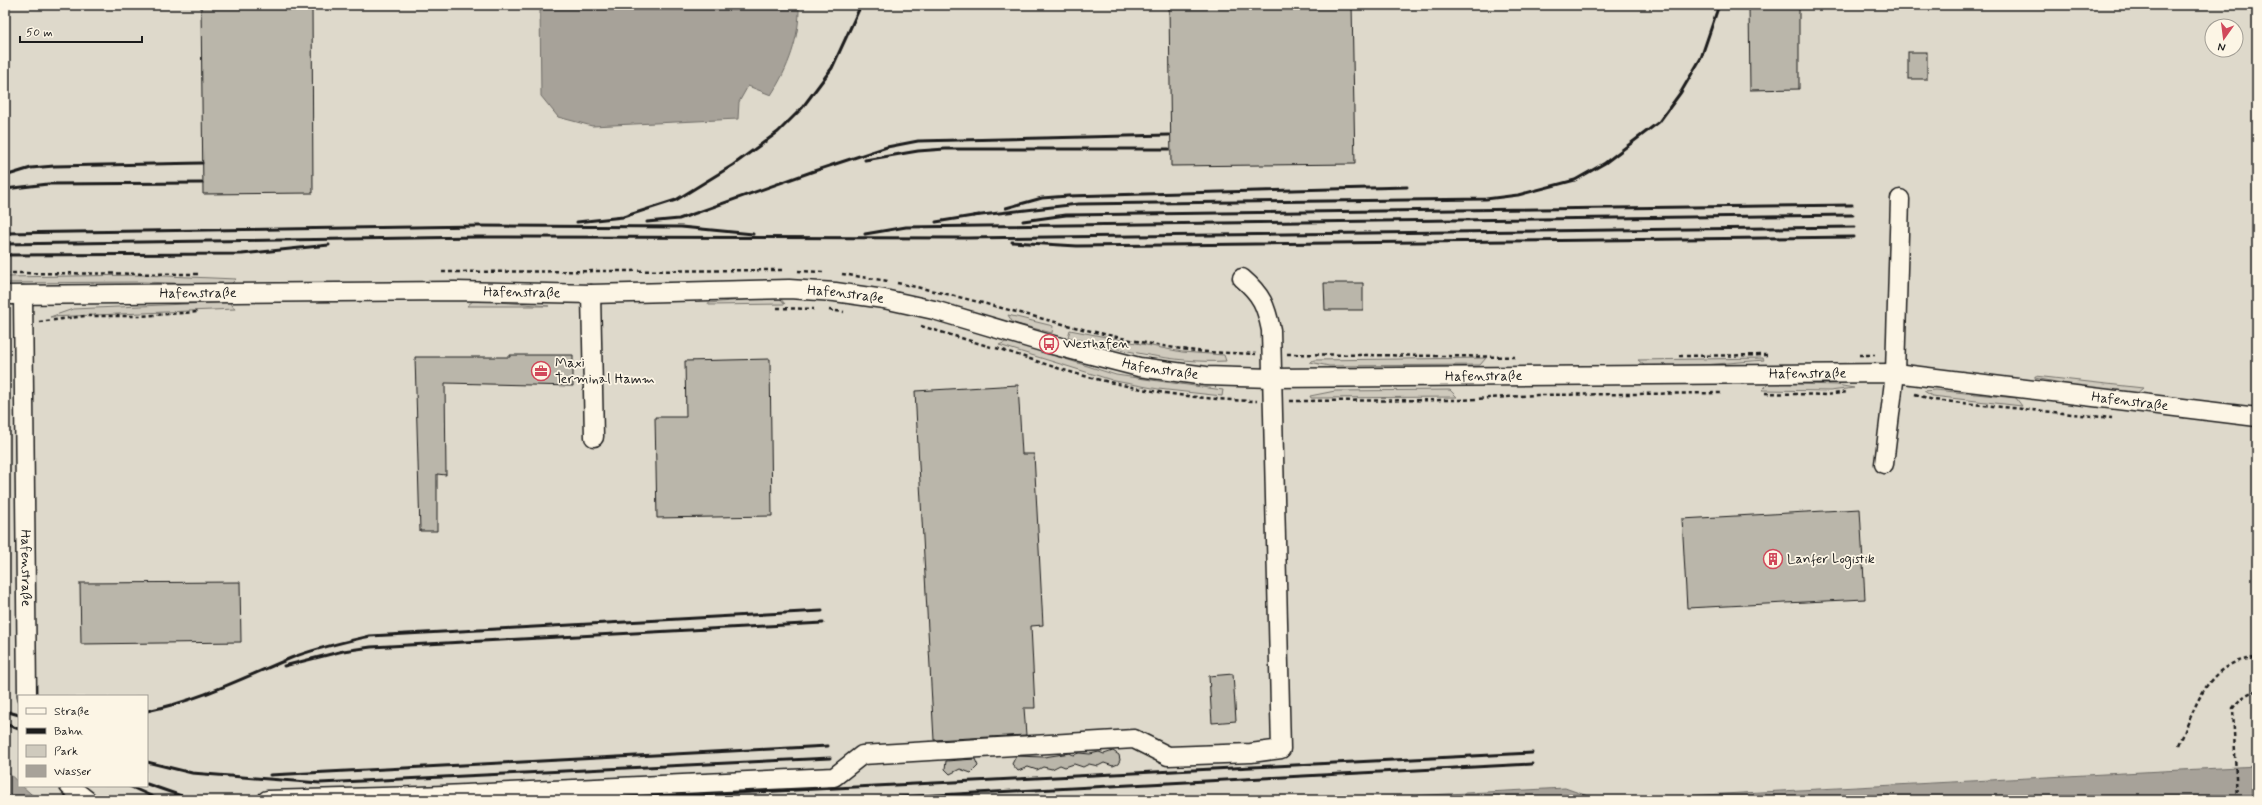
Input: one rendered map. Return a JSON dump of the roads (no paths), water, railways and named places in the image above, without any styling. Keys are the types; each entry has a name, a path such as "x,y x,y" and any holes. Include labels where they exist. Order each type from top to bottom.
{"street":[{"path":"1884,464 1895,365 1900,199"},
{"path":"267,800 420,796 834,777 862,755 1134,739 1168,756 1251,753 1281,749 1271,330 1263,300 1254,288 1242,278"},
{"name":"Hafenstraße","path":"27,695 14,295 454,292 591,294 758,289 835,292 884,299 934,310 1049,344 1139,366 1206,376 1271,378 1895,365 2257,417"},
{"path":"591,294 594,437"},
{"path":"70,787 87,800"}],"water":[{"path":"540,5 799,5 799,17 792,52 788,64 777,85 771,95 748,86 739,102 738,119 592,126 558,117 541,96"},
{"path":"2257,766 2257,800 1609,800"},
{"path":"5,770 18,782 18,787 23,787 38,800 5,800"},
{"path":"1565,788 1599,800 1331,800"}],"railway":[{"path":"577,222 623,217 676,200 733,165 778,132 802,108 832,68 861,5"},
{"path":"973,216 1078,204 1486,199 1518,195 1575,180 1605,163 1659,122 1681,92 1701,58 1719,5"},
{"path":"647,222 679,219 887,147 918,141 1169,135"},
{"path":"865,160 918,151 945,149 1169,149"},
{"path":"5,176 31,168 54,166 202,163"},
{"path":"5,189 48,184 202,183"},
{"path":"1006,208 1042,198 1068,196 1407,187"},
{"path":"1023,221 1066,215 1852,205"},
{"path":"936,222 979,215"},
{"path":"865,234 906,227 1853,215"},
{"path":"5,233 479,226 681,227 753,234"},
{"path":"5,244 479,237 967,238 1855,227"},
{"path":"1012,242 1077,246 1854,237"},
{"path":"5,255 242,254 329,245"},
{"path":"148,711 166,707 202,695 301,654 370,636 822,611"},
{"path":"284,666 343,651 371,647 823,623"},
{"path":"5,711 18,715"},
{"path":"5,724 18,729"},
{"path":"270,775 828,746"},
{"path":"597,800 1532,753"},
{"path":"148,762 192,773 320,783 830,758"},
{"path":"843,800 1532,764"},
{"path":"148,784 193,800"},
{"path":"131,787 160,800"}],"place":[{"name":"Westhafen","path":"1049,344"},
{"name":"Maxi Terminal Hamm","path":"541,371"},
{"name":"Lanfer Logistik","path":"1773,559"}]}
